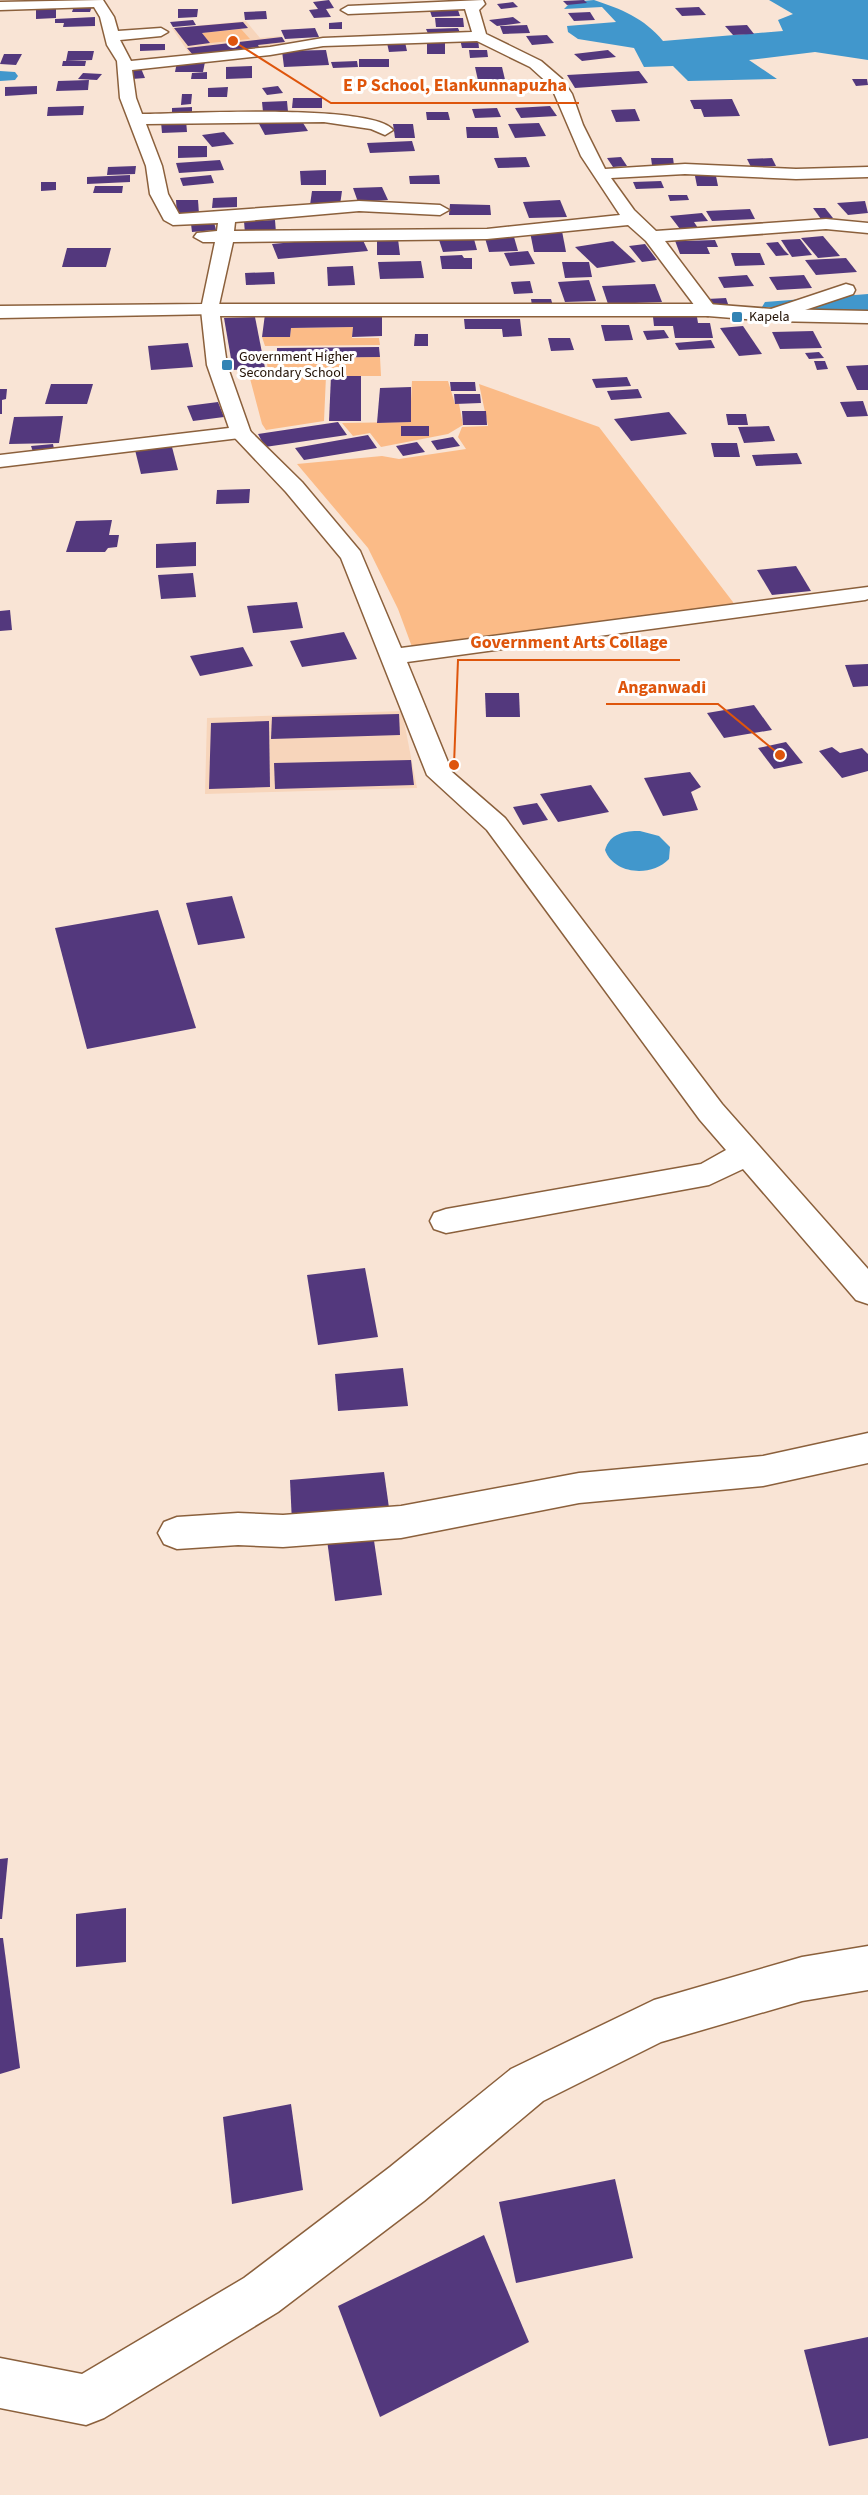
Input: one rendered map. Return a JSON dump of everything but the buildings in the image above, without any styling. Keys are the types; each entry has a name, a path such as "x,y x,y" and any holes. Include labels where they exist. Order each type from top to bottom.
{"street":[{"path":"0,6 97,2 107,17 114,45 124,66 128,98 154,166 159,194 173,220 190,235 225,238 378,233 487,234 632,219"},
{"path":"348,10 477,2"},
{"path":"477,2 472,9 479,26 479,36"},
{"path":"112,36 161,32"},
{"path":"124,66 261,52 323,42 428,40 479,36 551,75 569,99 574,123 611,193 632,219 652,237 708,310"},
{"path":"136,119 336,119 375,125 385,130"},
{"path":"336,119 346,136"},
{"path":"601,174 685,169 796,174 868,172"},
{"path":"173,220 379,207 440,210"},
{"path":"378,233 379,207"},
{"path":"227,217 225,238 210,310 217,365 241,433 294,487 352,556 440,775 496,824 711,1112 868,1291"},
{"path":"652,237 826,224 868,228"},
{"path":"772,315 846,290"},
{"path":"0,312 708,310 772,315 868,317"},
{"path":"0,461 241,433"},
{"path":"391,657 865,593"},
{"path":"446,1221 709,1174 747,1153"},
{"path":"177,1533 238,1529 283,1531 401,1522 579,1488 763,1471 868,1449"},
{"path":"0,2384 86,2400 261,2295 407,2184 527,2085 654,2022 802,1979 868,1968"}],"shaded area":[{"path":"246,21 260,38 281,36 288,45 191,56 172,28"},
{"path":"241,29 250,39 210,43 202,33"},
{"path":"353,327 352,338 379,338 380,345 265,346 262,337 290,337 291,328"},
{"path":"380,357 381,376 326,376 324,421 266,430 262,424 248,371 268,370 266,358"},
{"path":"412,381 448,381 455,404 459,404 463,425 448,434 381,447 370,433 353,436 342,423 410,422"},
{"path":"479,384 599,427 736,606 415,655 398,609 368,548 297,464 382,456 399,459 466,449 458,437 462,427 488,426"},
{"path":"402,711 417,788 205,794 207,718"}],"water":[{"path":"594,0 632,15 648,26 663,41 783,31 778,20 793,14 769,0 868,0 868,60 815,52 749,60 777,79 688,81 673,66 644,67 634,48 578,39 568,32 567,26 616,22 602,7 564,9 571,2"},
{"path":"868,294 868,311 762,307 765,302"},
{"path":"640,831 659,836 670,847 669,859 653,869 634,871 625,869 610,858 605,850 607,844 619,834"}],"waterway":[{"path":"0,76 9,76"}],"place":[{"name":"E P School, Elankunnapuzha","path":"233,41"},
{"name":"Kapela","path":"737,317"},
{"name":"Government Higher Secondary School","path":"227,365"},
{"name":"Anganwadi","path":"780,755"},
{"name":"Government Arts Collage","path":"454,765"}]}
